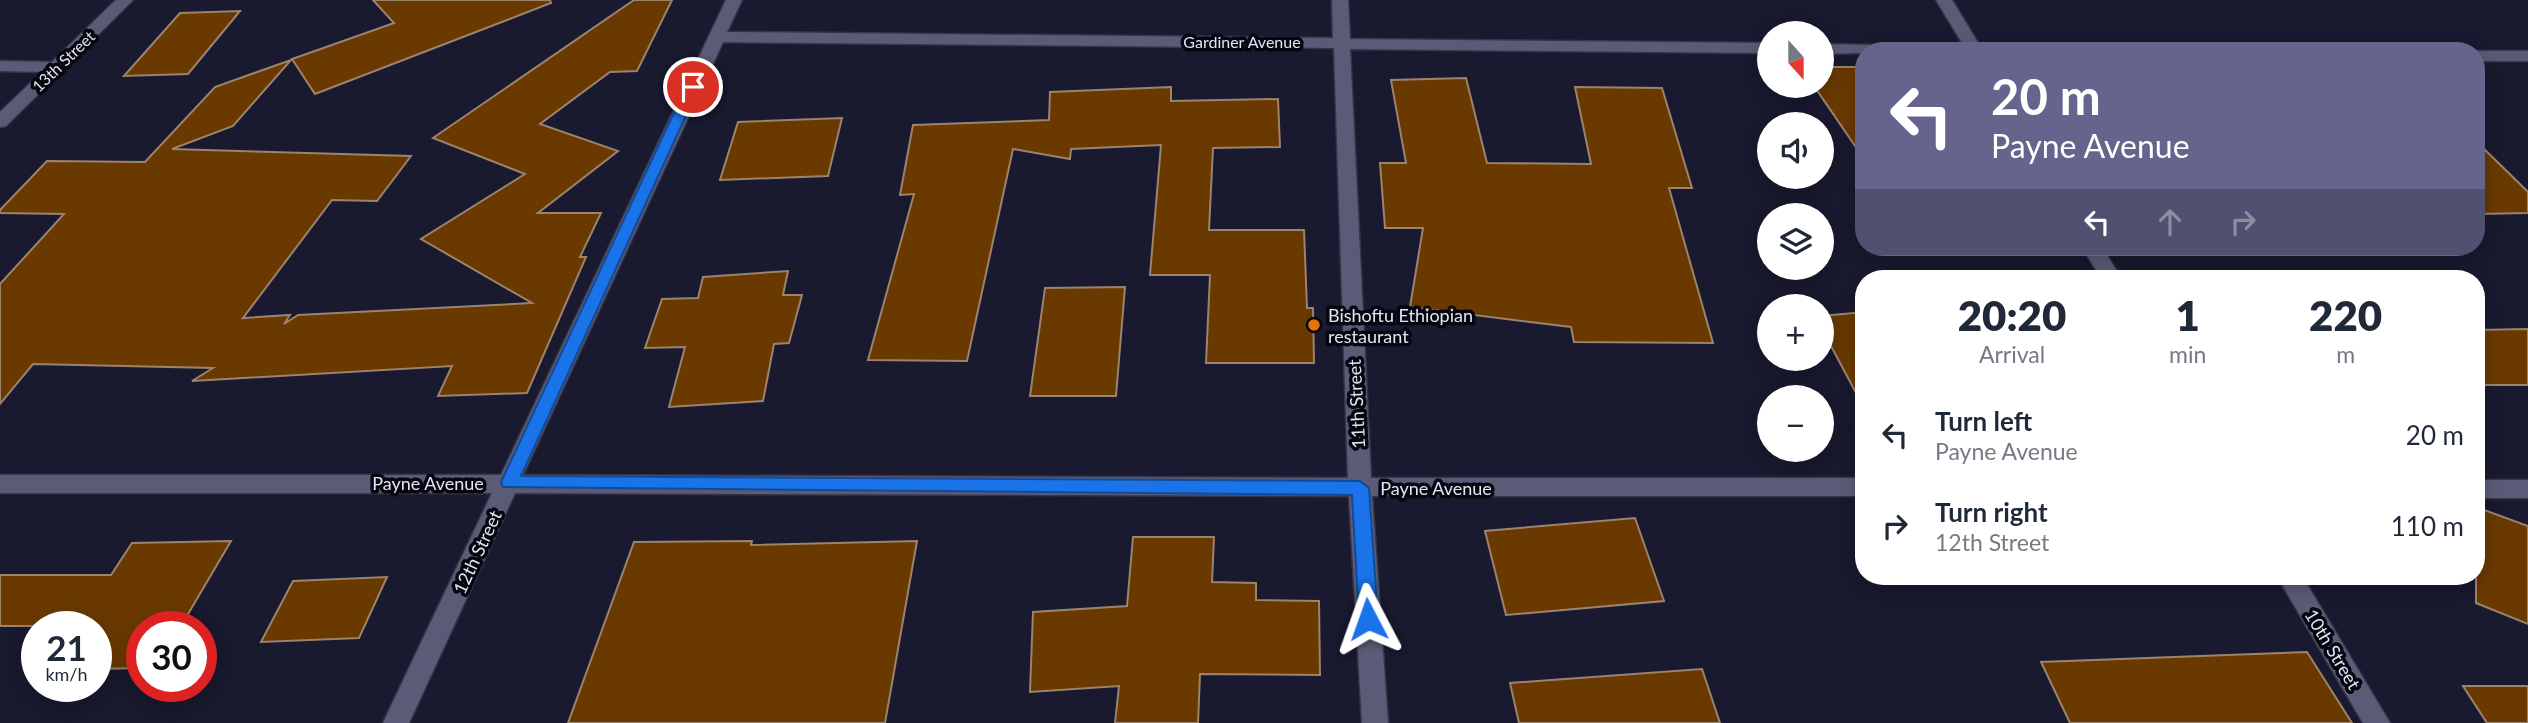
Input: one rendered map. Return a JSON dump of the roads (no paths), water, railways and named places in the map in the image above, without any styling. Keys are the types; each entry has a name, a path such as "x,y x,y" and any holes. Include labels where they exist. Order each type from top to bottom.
{"street":[{"name":"13th Street","path":"0,122 125,0"},
{"name":"12th Street","path":"396,723 734,0"},
{"name":"11th Street","path":"1340,0 1360,488 1375,723"},
{"path":"1944,0 1970,42"},
{"name":"Gardiner Avenue","path":"716,37 1757,48"},
{"path":"1834,49 1855,50"},
{"path":"2485,55 2528,56"},
{"path":"0,65 57,67"},
{"name":"Payne Avenue","path":"0,484 509,482 1360,488 1855,486"},
{"path":"2485,489 2528,489"},
{"name":"10th Street","path":"2294,585 2377,723"}],"place":[{"name":"Bishoftu Ethiopian restaurant","path":"1314,325"}]}
